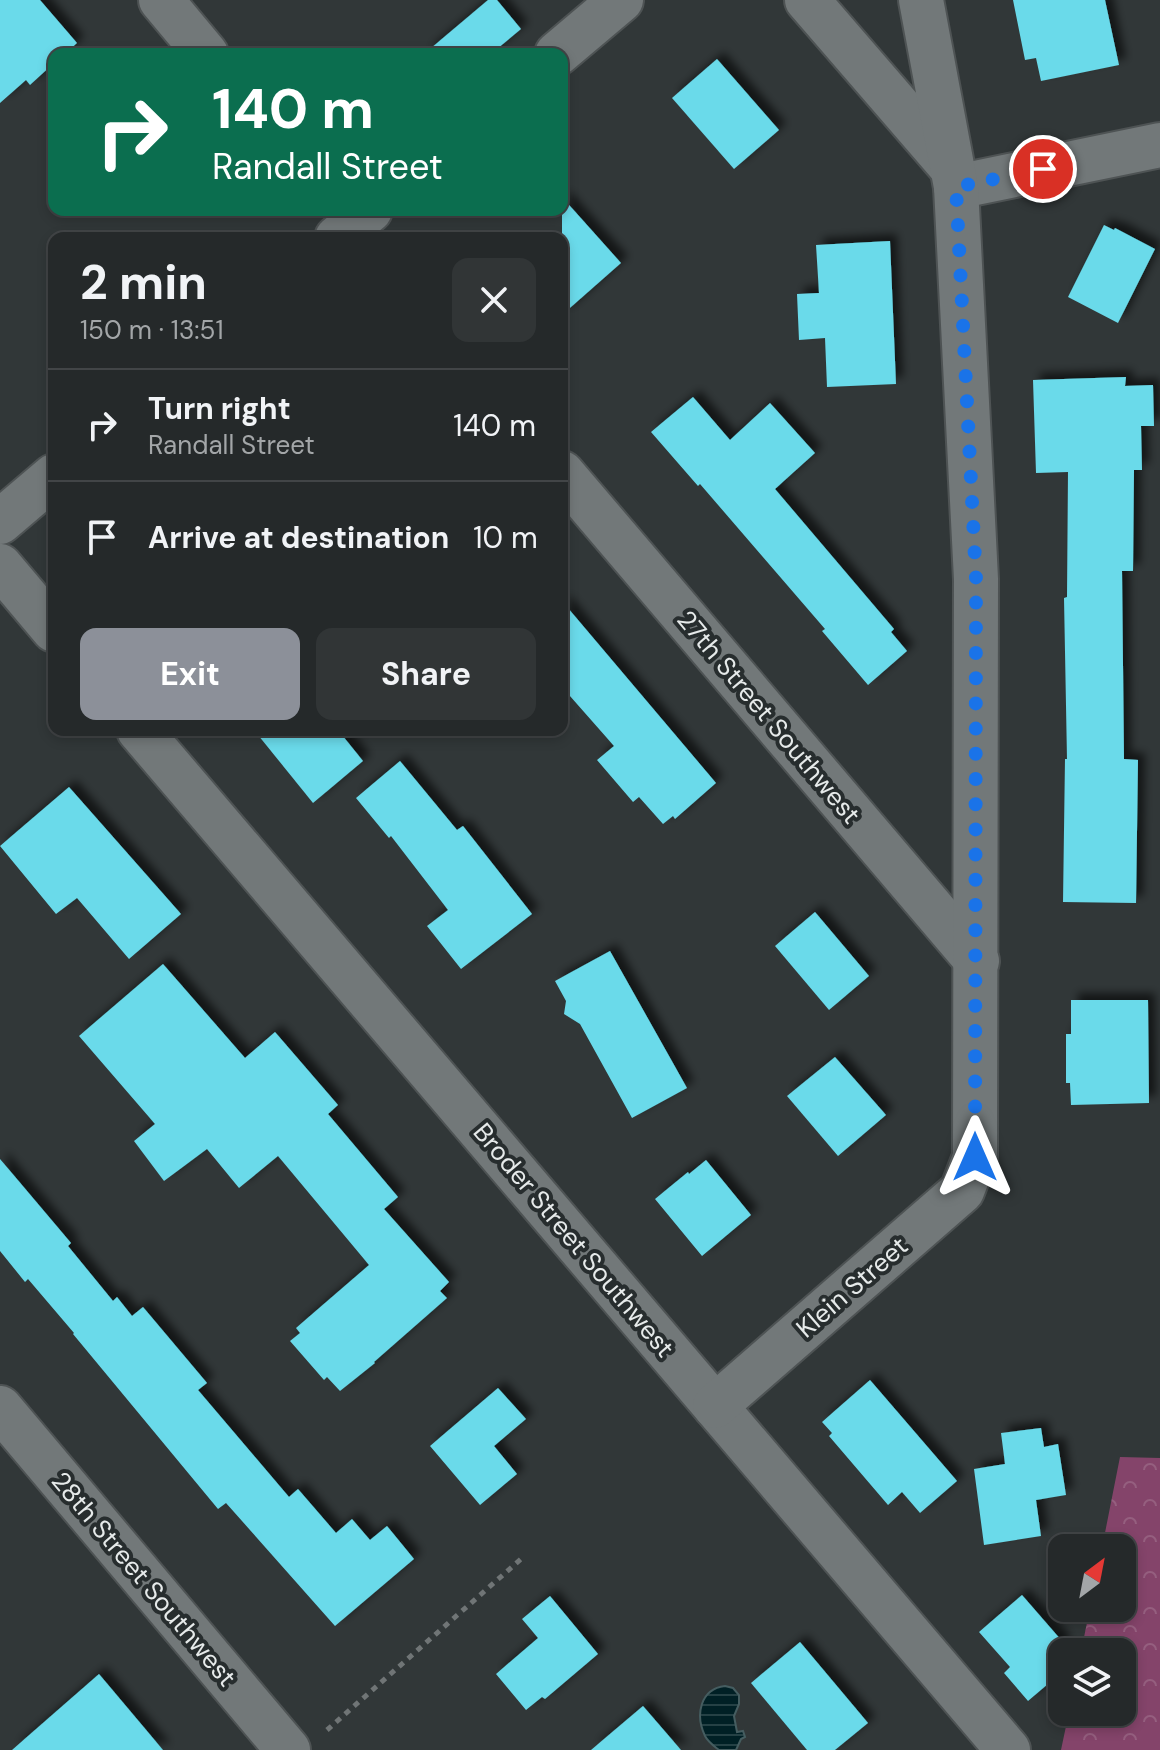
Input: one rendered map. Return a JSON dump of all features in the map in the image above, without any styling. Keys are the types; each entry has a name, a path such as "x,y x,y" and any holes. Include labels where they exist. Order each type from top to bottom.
{"street":[{"path":"161,0 201,48"},
{"path":"564,48 621,0"},
{"path":"807,0 954,178"},
{"path":"921,0 954,178 976,579 977,961"},
{"path":"954,178 1160,145"},
{"name":"27th Street Southwest","path":"568,480 977,961"},
{"path":"0,522 48,481"},
{"path":"0,566 48,623"},
{"name":"Broder Street Southwest","path":"144,736 1008,1750"},
{"name":"Klein Street","path":"715,1406 962,1191 975,1157 977,961"},
{"name":"28th Street Southwest","path":"0,1408 302,1745"}],"path":[{"path":"302,1745 521,1559"}],"green space":[{"path":"1120,1457 1160,1458 1160,1750 1061,1750 1066,1726 1136,1726 1136,1638 1084,1638 1087,1622 1136,1622 1136,1534 1105,1534"}],"water":[{"path":"725,1686 733,1688 739,1695 734,1716 737,1732 743,1731 745,1737 736,1750 719,1750 713,1745 705,1736 700,1720 705,1698 710,1692"}],"building":[{"path":"0,0 40,0 77,43 72,48 48,48 48,68 30,85 26,80 0,103"},
{"path":"488,0 497,0 521,29 498,48 431,48"},
{"path":"1013,0 1105,0 1119,65 1041,81 1036,58 1025,60"},
{"path":"717,59 779,130 734,169 672,98"},
{"path":"568,204 621,263 568,310 568,232 562,232 562,216 568,216"},
{"path":"1104,225 1155,249 1118,323 1068,297"},
{"path":"890,241 896,384 827,387 825,338 799,340 797,294 819,293 816,245"},
{"path":"1126,377 1125,386 1153,385 1154,426 1141,426 1142,470 1134,470 1133,571 1122,571 1124,759 1138,760 1136,903 1063,902 1067,759 1064,598 1067,597 1068,472 1036,473 1033,380"},
{"path":"693,397 730,440 770,403 815,453 775,489 894,629 891,632 907,651 868,685 822,631 825,629 651,432"},
{"path":"568,608 716,783 675,819 673,816 663,824 639,797 633,802 597,760 614,746 568,694"},
{"path":"259,736 343,736 363,761 313,803"},
{"path":"400,761 457,830 463,826 532,914 461,969 427,926 448,910 391,836 389,838 356,798"},
{"path":"69,787 181,914 129,959 77,898 56,914 0,846"},
{"path":"815,912 869,976 829,1010 775,946"},
{"path":"610,951 687,1088 632,1118 580,1024 564,1014 566,1001 555,981"},
{"path":"163,964 245,1058 275,1032 338,1105 328,1114 398,1197 384,1209 449,1282 440,1291 447,1298 340,1391 327,1377 324,1380 290,1341 300,1333 296,1328 369,1265 278,1156 239,1188 207,1149 164,1181 134,1141 155,1124 79,1036"},
{"path":"1071,1000 1148,1000 1149,1103 1071,1105 1070,1083 1066,1083 1066,1034 1071,1034"},
{"path":"835,1057 886,1115 838,1156 787,1096"},
{"path":"0,1159 71,1243 68,1246 113,1301 117,1297 132,1316 143,1307 207,1383 198,1390 289,1497 298,1489 336,1533 352,1519 370,1540 387,1526 414,1559 335,1626 226,1503 218,1509 74,1333 0,1251"},
{"path":"706,1160 751,1215 702,1256 655,1199"},
{"path":"870,1380 957,1481 920,1513 902,1492 888,1505 829,1436 832,1433 822,1422"},
{"path":"498,1388 526,1419 494,1446 517,1474 480,1505 430,1446"},
{"path":"1041,1428 1044,1447 1058,1444 1066,1495 1036,1500 1041,1536 984,1545 974,1469 1005,1464 1001,1433"},
{"path":"1022,1595 1059,1638 1048,1638 1048,1684 1028,1701 1004,1673 1010,1667 979,1632"},
{"path":"550,1596 598,1654 545,1699 542,1697 526,1710 496,1674 538,1638 522,1619"},
{"path":"800,1642 868,1723 835,1750 807,1750 751,1683"},
{"path":"99,1674 163,1750 12,1750"},
{"path":"643,1706 681,1750 591,1750"}],"route":[{"path":"975,1157 976,579 956,187 1043,169"}]}
